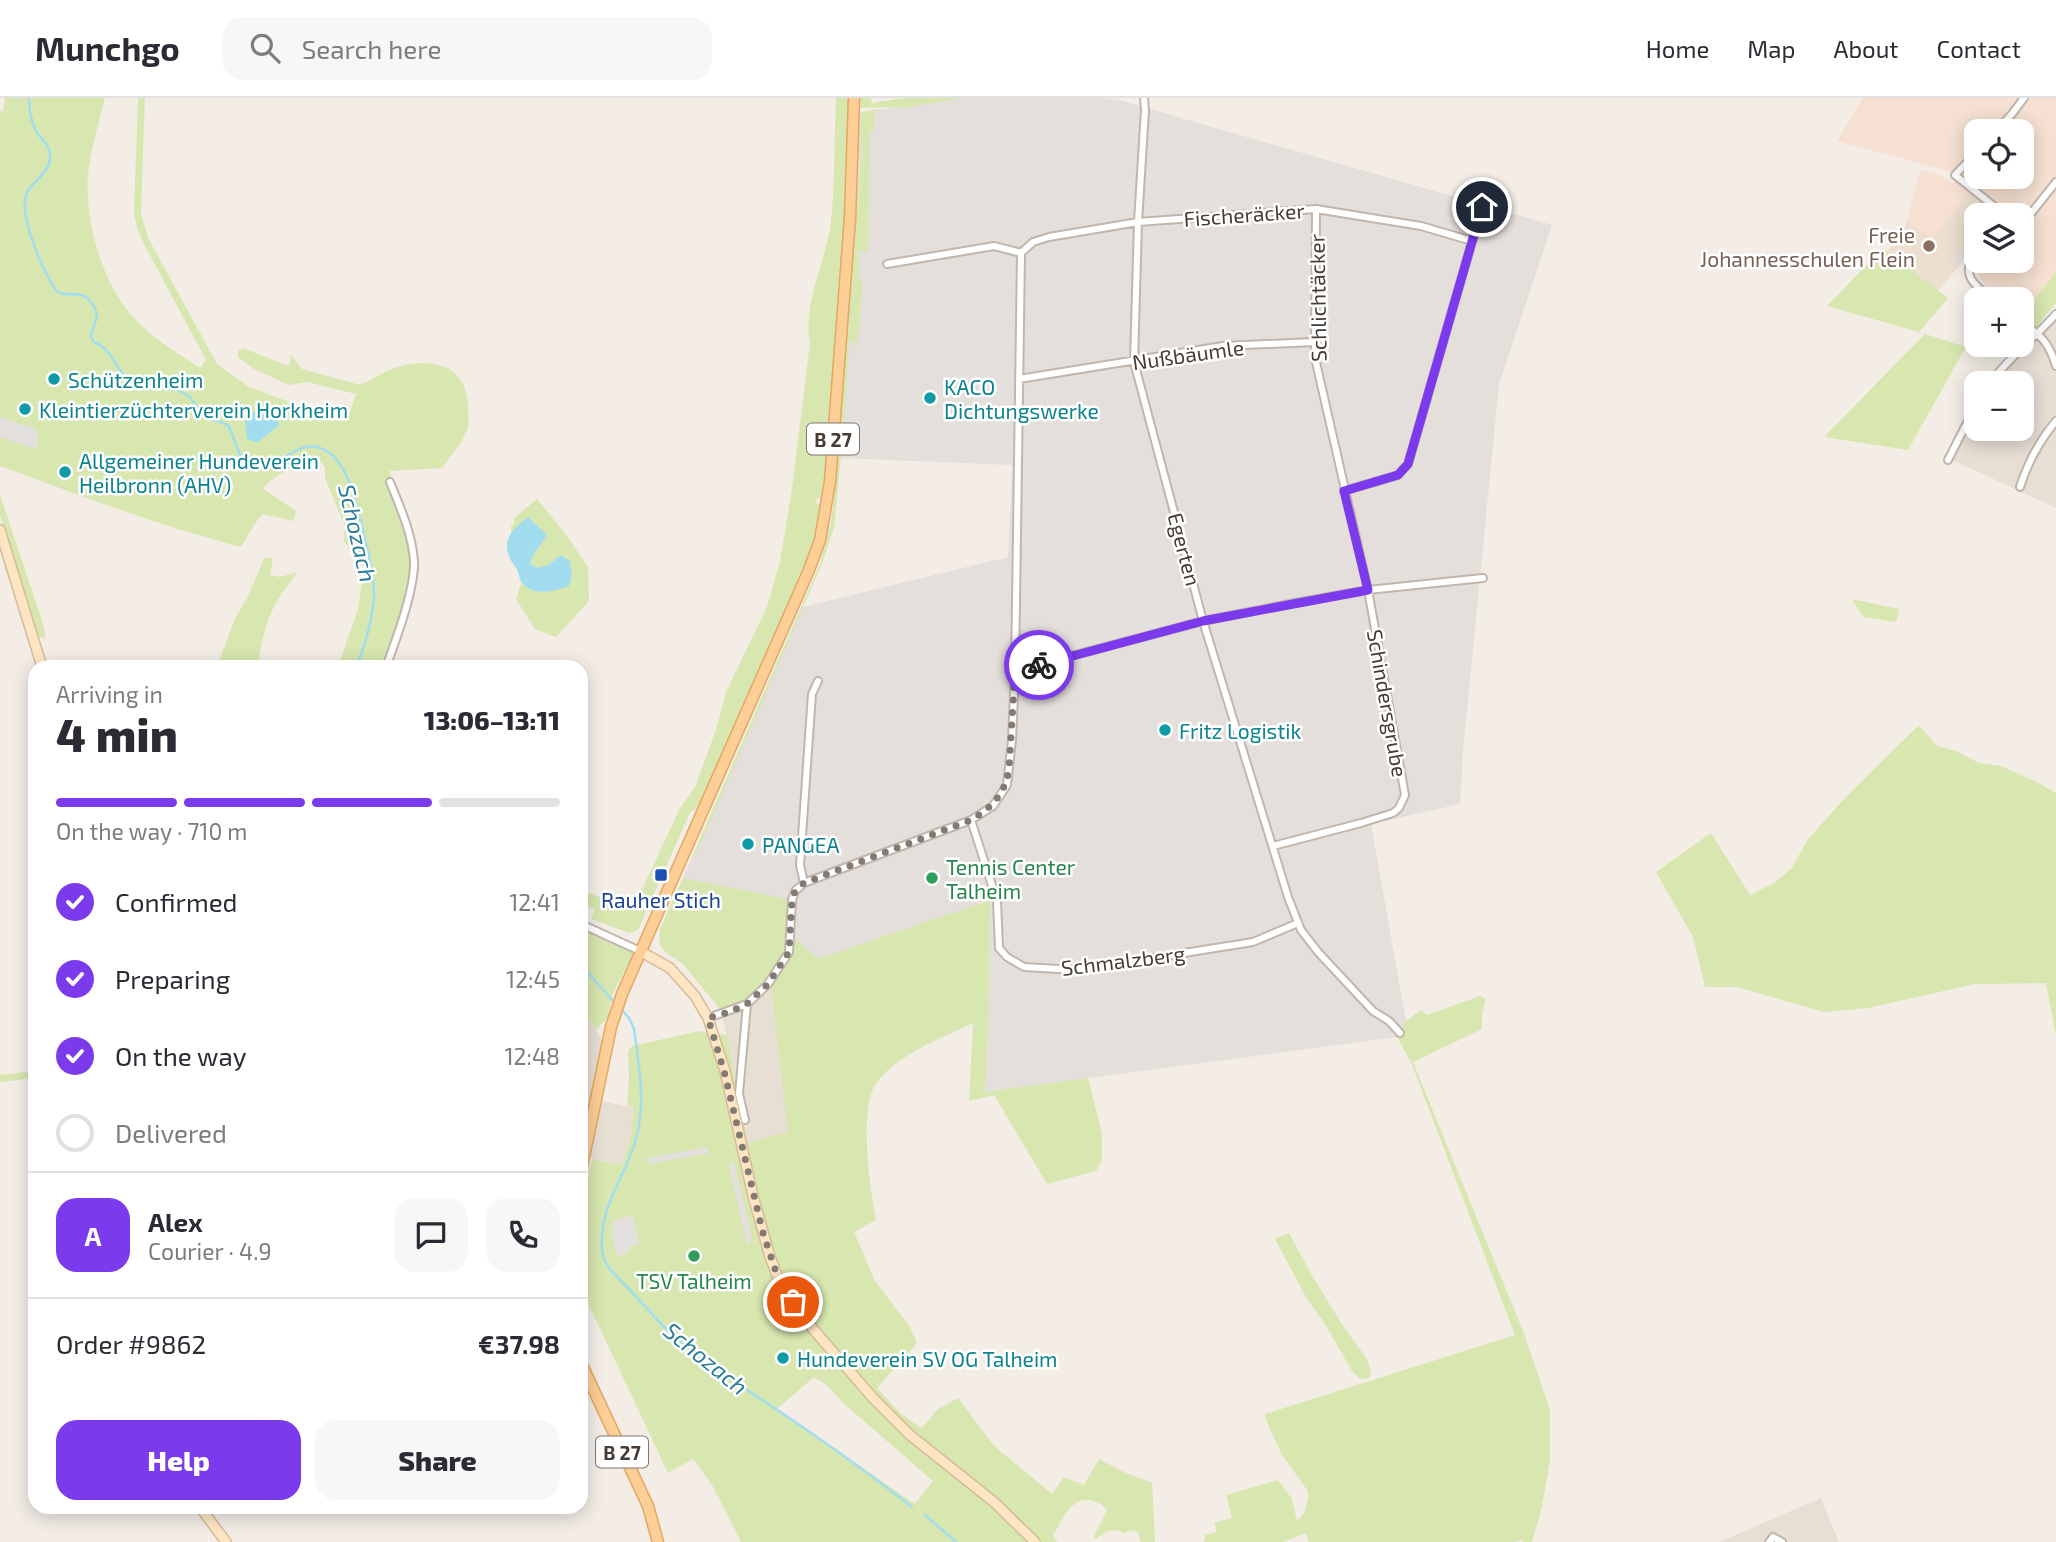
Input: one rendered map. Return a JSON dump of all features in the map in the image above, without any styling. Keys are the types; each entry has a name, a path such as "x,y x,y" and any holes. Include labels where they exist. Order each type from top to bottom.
{"main road":[{"name":"B 27","path":"588,1139 614,1018 625,985 820,540 827,508 832,459 850,218 854,98"},
{"name":"B 27","path":"588,1378 644,1497 658,1542"}],"street":[{"name":"Egerten","path":"1144,98 1134,362 1203,621 1298,923 1318,952 1373,1011 1401,1033"},
{"path":"2007,119 2024,98"},
{"path":"1964,166 1955,175 1964,182"},
{"path":"2034,210 2056,182"},
{"path":"1972,189 1990,203"},
{"path":"1344,491 1398,475 1408,464 1482,207"},
{"name":"Fischeräcker","path":"1021,253 1033,242 1049,237 1138,222 1316,209 1421,226 1472,241"},
{"name":"Schlichtäcker","path":"1316,209 1315,358 1368,590"},
{"path":"708,1018 747,1004 768,984 789,952 792,900 795,891 804,883 971,820 993,806 1006,785 1012,740 1015,671 1021,253 994,246 887,264"},
{"path":"2000,371 2056,314"},
{"path":"2034,331 2051,349 2056,366"},
{"name":"Nußbäumle","path":"1019,379 1223,346 1315,342"},
{"path":"2020,487 2025,470 2039,443 2056,421"},
{"path":"1948,460 1964,429"},
{"path":"388,660 402,619 414,564 407,528 390,482"},
{"path":"0,530 40,660"},
{"path":"1015,671 1203,621 1368,590 1483,578"},
{"name":"Schindersgrube","path":"1273,846 1393,813 1403,801 1405,795 1368,590"},
{"path":"804,883 800,865 811,694 818,681"},
{"name":"Schmalzberg","path":"971,820 996,901 999,948 1007,957 1024,967 1077,970 1253,942 1298,923"},
{"path":"588,927 670,968 695,996 708,1018 724,1071 763,1233 777,1275 793,1302 873,1398 910,1435 994,1502 1035,1542"},
{"path":"745,1120 740,1094 747,1004"},
{"path":"205,1514 226,1542"},
{"path":"1769,1542 1773,1537 1782,1542"}],"shaded area":[{"path":"947,98 1119,100 1552,225 1499,384 1460,804 1371,824 1406,1021 1397,1037 985,1092 990,900 818,959 791,935 683,878 803,607 1008,557 1012,465 839,458 843,351 853,253 860,113"},
{"path":"1863,98 2018,98 2013,108 2024,98 2056,98 2056,272 2034,300 2034,287 1988,287 1979,278 1978,273 2034,273 2034,203 1995,203 1976,189 2034,189 2034,119 1964,119 1964,181 1952,172 1837,141"},
{"path":"1924,170 1940,175 1950,183 1955,181 1969,191 1932,241 1907,220 1920,172"},
{"name":"Freie Johannesschulen Flein","path":"1969,191 1984,203 1964,203 1964,249 1954,262 1959,266 1938,291 1887,251 1902,235 1907,220 1932,240"},
{"path":"1964,249 1964,259 1959,266 1954,262"},
{"path":"1226,283 1230,343 1201,348 1197,284"},
{"path":"2056,310 2056,508 1946,457 1964,424 1964,441 2034,441 2034,371 1997,371 2009,357 2034,357 2034,331"},
{"path":"973,382 1009,382 1008,433 972,433"},
{"path":"0,417 38,430 37,449 0,437"},
{"path":"1298,480 1300,487 1330,480 1332,489 1290,500 1286,483"},
{"path":"1159,612 1162,626 1076,648 1072,633"},
{"path":"766,787 798,799 794,811 761,799"},
{"path":"771,983 789,1132 748,1143 722,1014"},
{"path":"588,1018 604,1043 592,1099 634,1108 631,1137 622,1165 588,1158"},
{"path":"707,1147 709,1153 649,1164 648,1158"},
{"path":"734,1162 752,1237 747,1244 728,1164"},
{"path":"633,1215 639,1244 628,1247 629,1252 617,1257 612,1237 613,1221"},
{"path":"1821,1498 1839,1542 1719,1542"}],"green space":[{"path":"5,98 105,98 89,166 88,185 92,227 104,269 113,288 136,320 158,340 200,368 206,360 137,228 134,212 138,98 145,98 141,214 148,238 217,364 249,387 340,421 347,421 356,394 307,382 289,385 254,369 238,357 238,351 243,348 288,366 290,354 302,369 360,385 397,367 411,364 442,366 457,375 466,392 468,404 468,426 461,443 442,468 389,471 411,524 418,559 415,590 393,660 340,660 358,609 365,560 344,542 345,526 325,478 325,467 316,457 301,462 262,488 296,511 294,521 263,514 241,547 150,520 0,466 0,111 3,111"},
{"path":"836,98 850,98 846,220 824,497 817,498 816,504 823,504 817,539 712,783 694,811 691,810 638,930 629,933 591,919 595,909 588,906 588,893 615,903 638,898 680,808 695,787 716,730 726,692 767,607 780,561 792,489 810,343 809,313 831,222"},
{"path":"860,98 871,98 872,103 905,98 961,98 909,107 861,108"},
{"path":"879,109 874,115 874,130 870,131 868,252 854,251 861,156 861,112"},
{"path":"1883,248 1948,298 1919,332 1827,306"},
{"path":"853,254 860,254 859,279 862,281 859,335 856,344 849,340 834,528 823,561 702,841 689,864 820,564 834,498"},
{"path":"2056,272 2056,303 2035,328 2034,300"},
{"path":"1925,334 1964,346 1908,450 1824,437"},
{"path":"0,495 46,638 37,637 0,516"},
{"path":"537,499 588,567 589,601 556,637 535,629 516,599 521,583 528,588 561,555 548,565 538,568 530,564 547,535 511,533 514,518"},
{"path":"265,557 273,559 270,575 280,577 298,572 270,616 259,660 220,660 234,621"},
{"path":"1852,599 1899,609 1896,622 1863,617"},
{"path":"1919,725 1937,746 1956,751 1979,763 2001,766 2056,793 2056,1036 2046,983 1975,984 1868,1008 1824,1012 1737,987 1705,987 1693,937 1656,872 1711,833 1750,895 1774,883 1791,869 1809,838 1845,798"},
{"path":"683,878 788,899 788,952 769,983 746,1004 723,1013 683,964 665,952 659,943 660,929"},
{"path":"990,900 985,1092 1088,1078 1102,1134 1102,1160 1096,1171 1047,1184 994,1095 969,1101 973,1023 921,1048 886,1072 871,1094 868,1109 867,1149 876,1220 854,1232 875,1281 910,1327 917,1343 877,1388 901,1414 922,1428 938,1409 958,1398 994,1446 1052,1494 1064,1477 1084,1485 1099,1459 1152,1483 1155,1542 1141,1542 1134,1530 1124,1533 1110,1531 1096,1539 1094,1536 1107,1511 1099,1503 1085,1500 1073,1505 1064,1516 1053,1536 1057,1542 741,1542 712,1485 693,1459 668,1473 588,1303 588,1176 592,1159 622,1165 631,1137 634,1108 627,1105 628,1051 632,1046 700,1031 727,1035 748,1143 788,1132 771,983 790,953 791,935 818,959","holes":["814,1377 828,1386 843,1403 933,1481 915,1504 777,1409"]},
{"path":"588,932 632,951 613,993 608,1017 596,1030 588,1018"},
{"path":"1480,996 1486,999 1482,1029 1413,1062 1523,1331 1550,1410 1550,1461 1532,1542 1309,1542 1306,1533 1283,1542 1203,1542 1205,1535 1217,1532 1214,1523 1232,1518 1226,1495 1278,1480 1292,1499 1297,1521 1304,1513 1308,1491 1282,1455 1265,1414 1515,1335 1411,1062 1397,1037 1406,1021 1421,1010 1427,1015"},
{"path":"28,1072 28,1079 0,1082 0,1075"},
{"path":"1289,1233 1343,1326 1367,1359 1371,1371 1369,1378 1360,1379 1352,1371 1307,1299 1275,1239"}],"water":[{"path":"254,411 278,420 279,425 257,443 247,439 245,421"},
{"path":"528,517 547,535 530,564 538,568 548,565 561,555 570,561 572,576 569,586 538,591 532,590 521,581 509,557 507,545 512,531"}],"waterway":[{"name":"Schozach","path":"29,98 34,125 47,144 50,161 28,191 25,200 28,225 37,254 58,292 78,294 93,305 97,314 91,336 93,340 106,350 135,389 176,389 190,397 202,415 228,425 241,456 252,466 272,464 303,448 314,446 329,452 344,471 361,522 374,589 370,626 359,660"},
{"name":"Schozach","path":"588,973 616,1004"},
{"name":"Schozach","path":"620,1008 634,1029 641,1084 641,1112 636,1139 604,1219 602,1249 607,1264 678,1341 912,1507"},
{"name":"Schozach","path":"925,1515 956,1542"}],"way so far":[{"path":"793,1302 770,1257 724,1071 708,1018 747,1004 768,984 789,952 792,900 795,891 804,883 971,820 993,806 1006,785 1009,769 1015,671 1039,665"}],"place":[{"name":"Freie Johannesschulen Flein","path":"1929,246"},
{"name":"Schützenheim","path":"54,379"},
{"name":"KACO Dichtungswerke","path":"930,398"},
{"name":"Kleintierzüchterverein Horkheim","path":"25,409"},
{"name":"Allgemeiner Hundeverein Heilbronn (AHV)","path":"65,472"},
{"name":"Fritz Logistik","path":"1165,730"},
{"name":"PANGEA","path":"748,844"},
{"name":"Rauher Stich","path":"661,875"},
{"name":"Tennis Center Talheim","path":"932,878"},
{"name":"TSV Talheim","path":"694,1256"},
{"name":"Hundeverein SV OG Talheim","path":"783,1358"}],"route":[{"path":"1039,665 1203,621 1368,590 1344,491 1398,475 1408,464 1482,207"}]}
